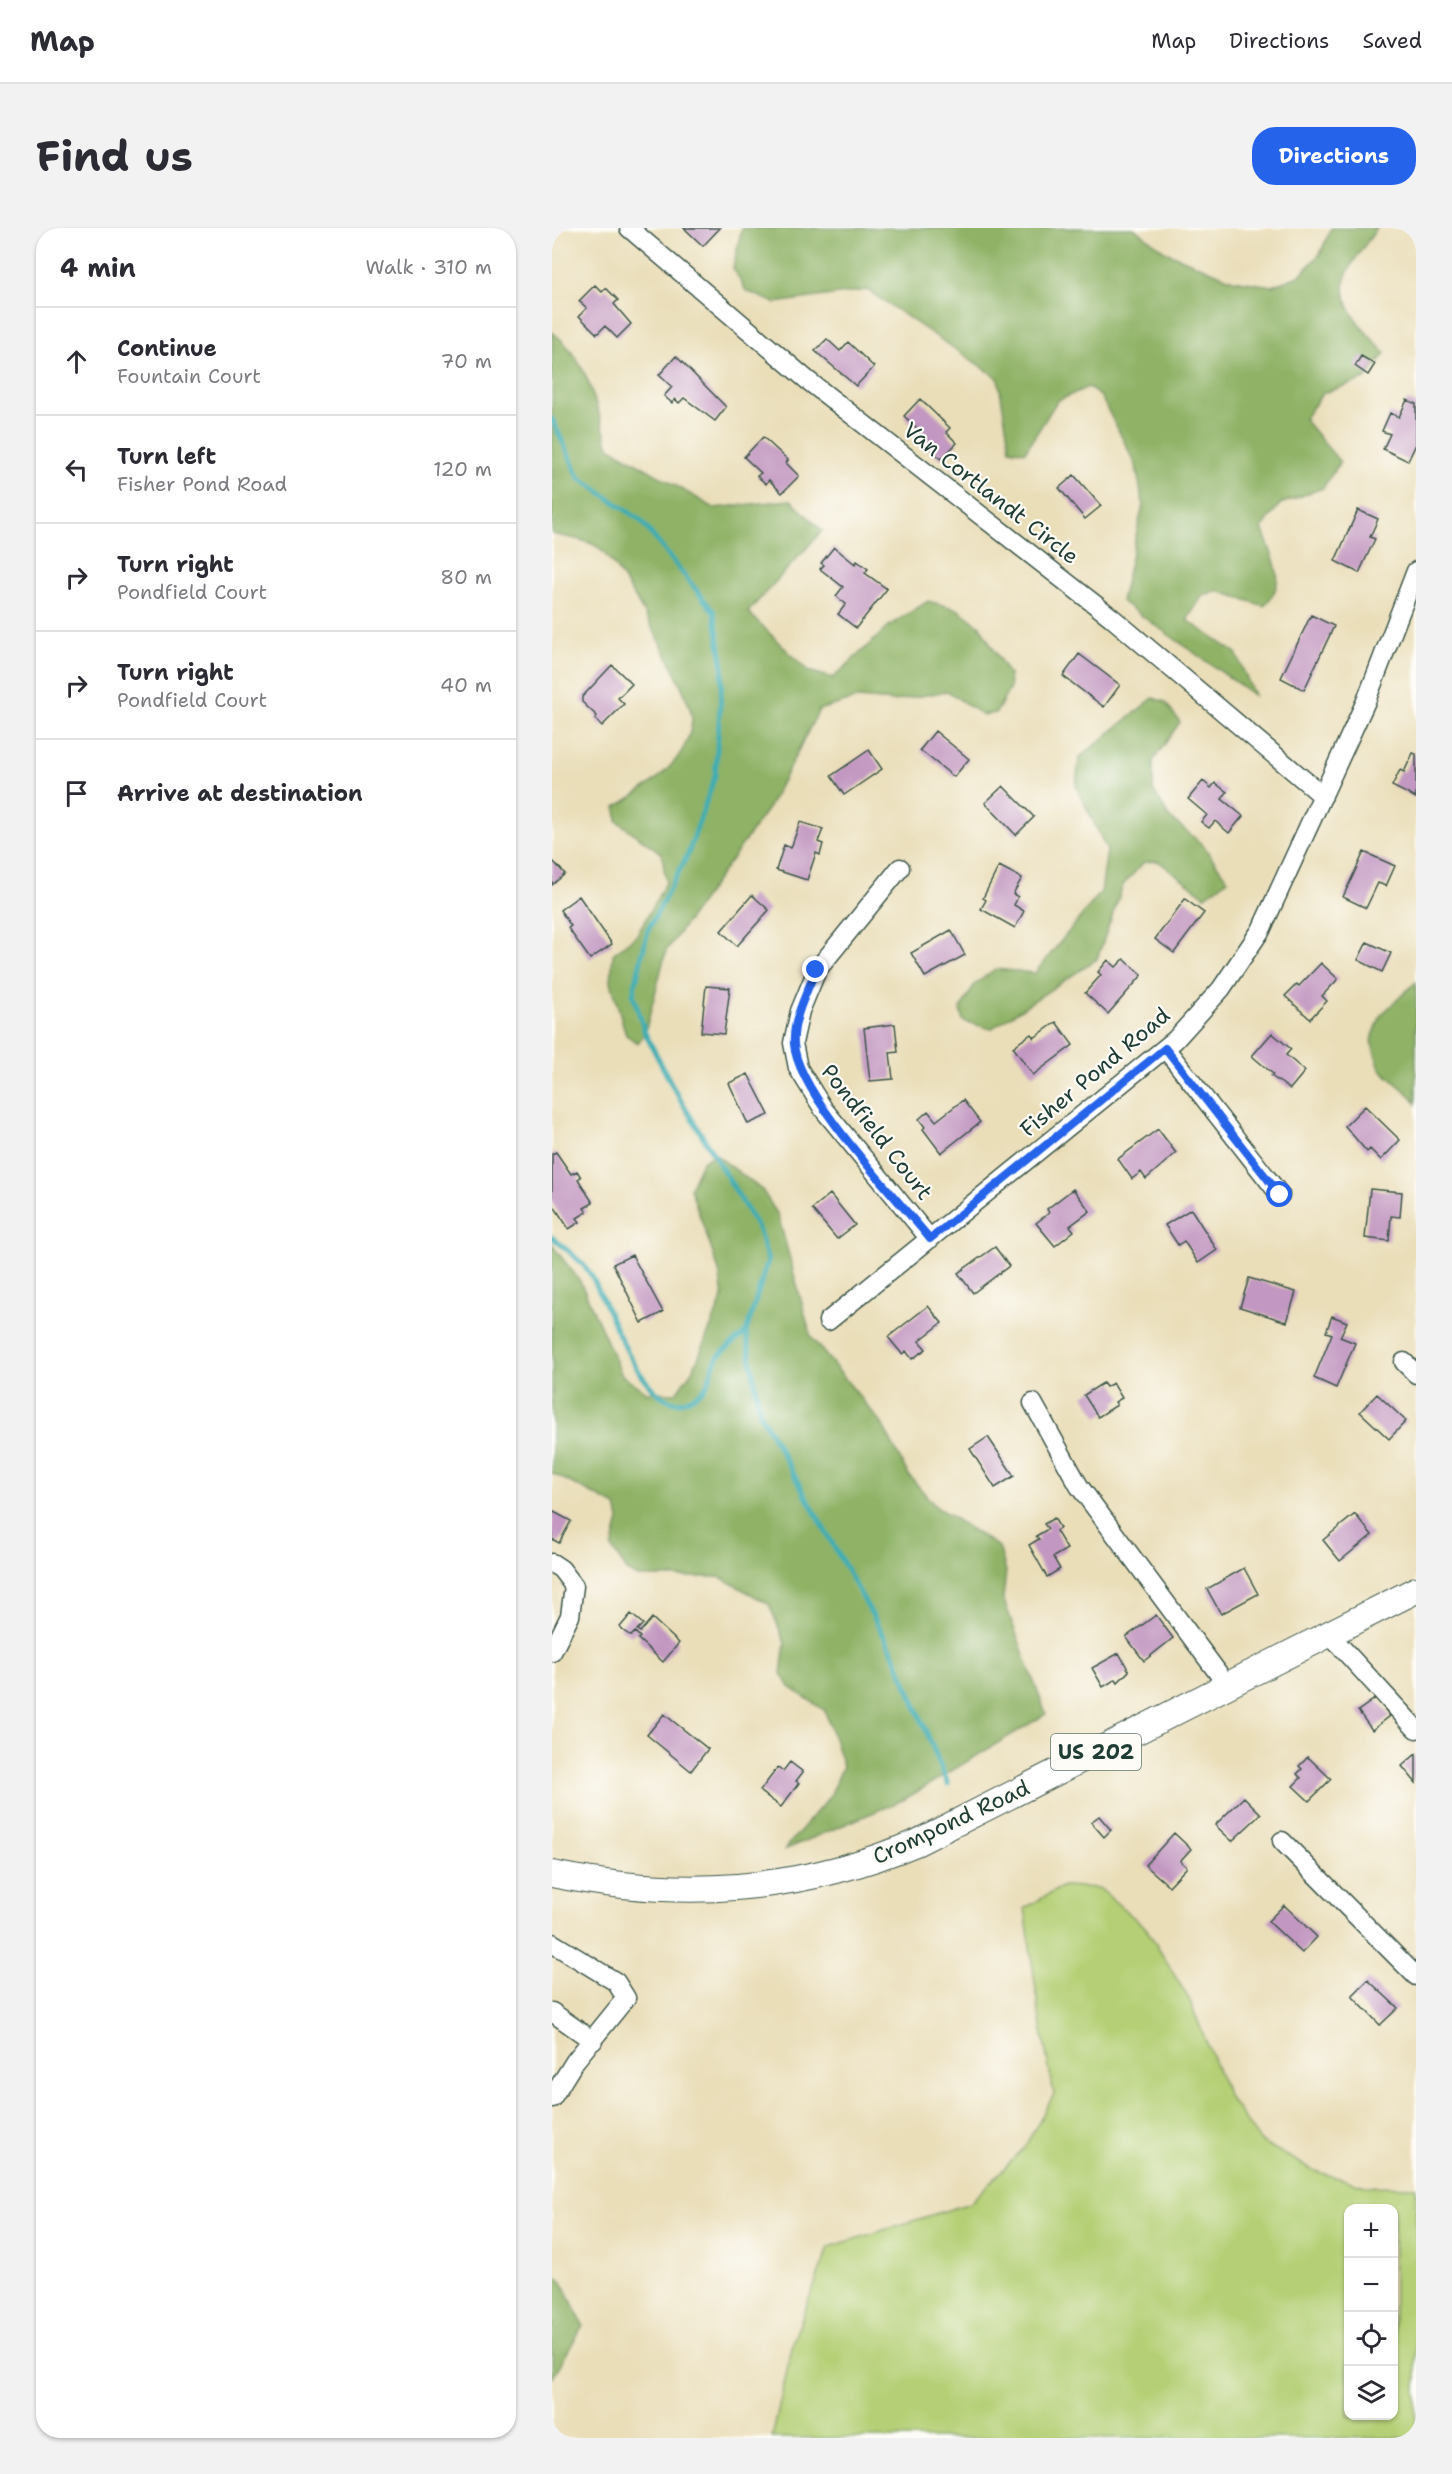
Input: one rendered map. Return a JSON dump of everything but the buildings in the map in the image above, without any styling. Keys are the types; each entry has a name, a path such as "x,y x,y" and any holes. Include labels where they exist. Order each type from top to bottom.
{"highway":[{"name":"Crompond Road","path":"552,1874 627,1887 728,1890 808,1877 855,1866 918,1842 1416,1590"}],"street":[{"name":"Van Cortlandt Circle","path":"630,228 797,371 1111,617 1323,796"},
{"name":"Fisher Pond Road","path":"828,1322 1165,1048 1221,989 1261,930 1366,701 1416,571"},
{"name":"Pondfield Court","path":"900,868 816,970 800,1011 793,1042 798,1068 824,1110 930,1239"},
{"path":"1165,1048 1280,1195"},
{"path":"1033,1403 1079,1486 1227,1685"},
{"path":"552,1563 561,1569 574,1586 570,1616 552,1653"},
{"path":"1330,1635 1416,1729"},
{"path":"1282,1841 1416,1976"},
{"path":"552,1943 616,1982 626,1998 575,2061 552,2098"},
{"path":"552,2012 593,2041"}],"green space":[{"path":"742,228 1134,228 1166,252 1233,280 1272,286 1299,276 1320,254 1331,228 1377,228 1352,264 1344,287 1345,298 1355,319 1385,353 1365,379 1323,393 1304,419 1340,462 1323,488 1280,504 1262,528 1274,559 1277,578 1272,597 1264,606 1218,591 1203,595 1187,620 1236,653 1254,695 1121,601 1143,505 1136,465 1101,397 1088,387 1057,401 1025,452 1010,449 998,378 867,290 775,303 746,291 733,268"},
{"path":"552,332 574,355 582,369 595,400 609,447 714,508 791,500 822,531 748,612 808,671 833,678 890,625 928,601 957,609 980,626 1009,675 1010,688 996,713 982,715 947,691 894,701 858,698 819,710 769,807 666,951 645,1033 638,1043 626,1035 611,982 613,954 637,935 666,882 662,854 617,821 616,807 653,782 674,761 689,736 692,721 681,685 668,658 637,600 607,556 596,546 581,540 552,534"},
{"path":"1153,698 1165,702 1180,722 1153,761 1153,790 1169,817 1202,844 1228,880 1205,896 1158,861 1144,862 1123,885 1097,959 991,1029 963,1021 960,1009 975,984 995,969 1035,973 1101,892 1107,850 1076,786 1079,758"},
{"path":"1416,982 1416,1104 1412,1097 1380,1069 1371,1041 1381,1015"},
{"path":"715,1154 762,1190 778,1215 811,1337 882,1424 908,1474 936,1507 999,1547 1006,1571 1003,1598 1046,1714 905,1799 784,1850 830,1796 843,1766 825,1711 790,1687 781,1673 785,1643 769,1604 720,1577 638,1577 627,1571 612,1548 619,1520 616,1506 552,1473 552,1245 580,1281 622,1375 647,1392 676,1393 694,1368 723,1297 719,1271 690,1188 702,1162"},
{"path":"1063,1886 1099,1888 1146,1928 1189,1999 1228,2096 1260,2141 1315,2171 1366,2186 1416,2187 1416,2438 772,2438 794,2339 829,2247 970,2203 1024,2148 1054,2094 1040,2021 1025,1908"},
{"path":"552,2275 561,2280 583,2325 552,2379"}],"waterway":[{"path":"552,419 579,477 640,520 714,612 723,667 715,776 688,854 648,930 633,994 645,1033 674,1089 758,1228 768,1260 746,1332 760,1414 894,1654 948,1784"},
{"path":"552,1237 588,1270 629,1355 657,1393 673,1401 689,1399 702,1390 719,1356 746,1332"}],"route":[{"path":"816,970 800,1011 793,1042 798,1068 824,1110 930,1239 1165,1048 1280,1195"}]}
